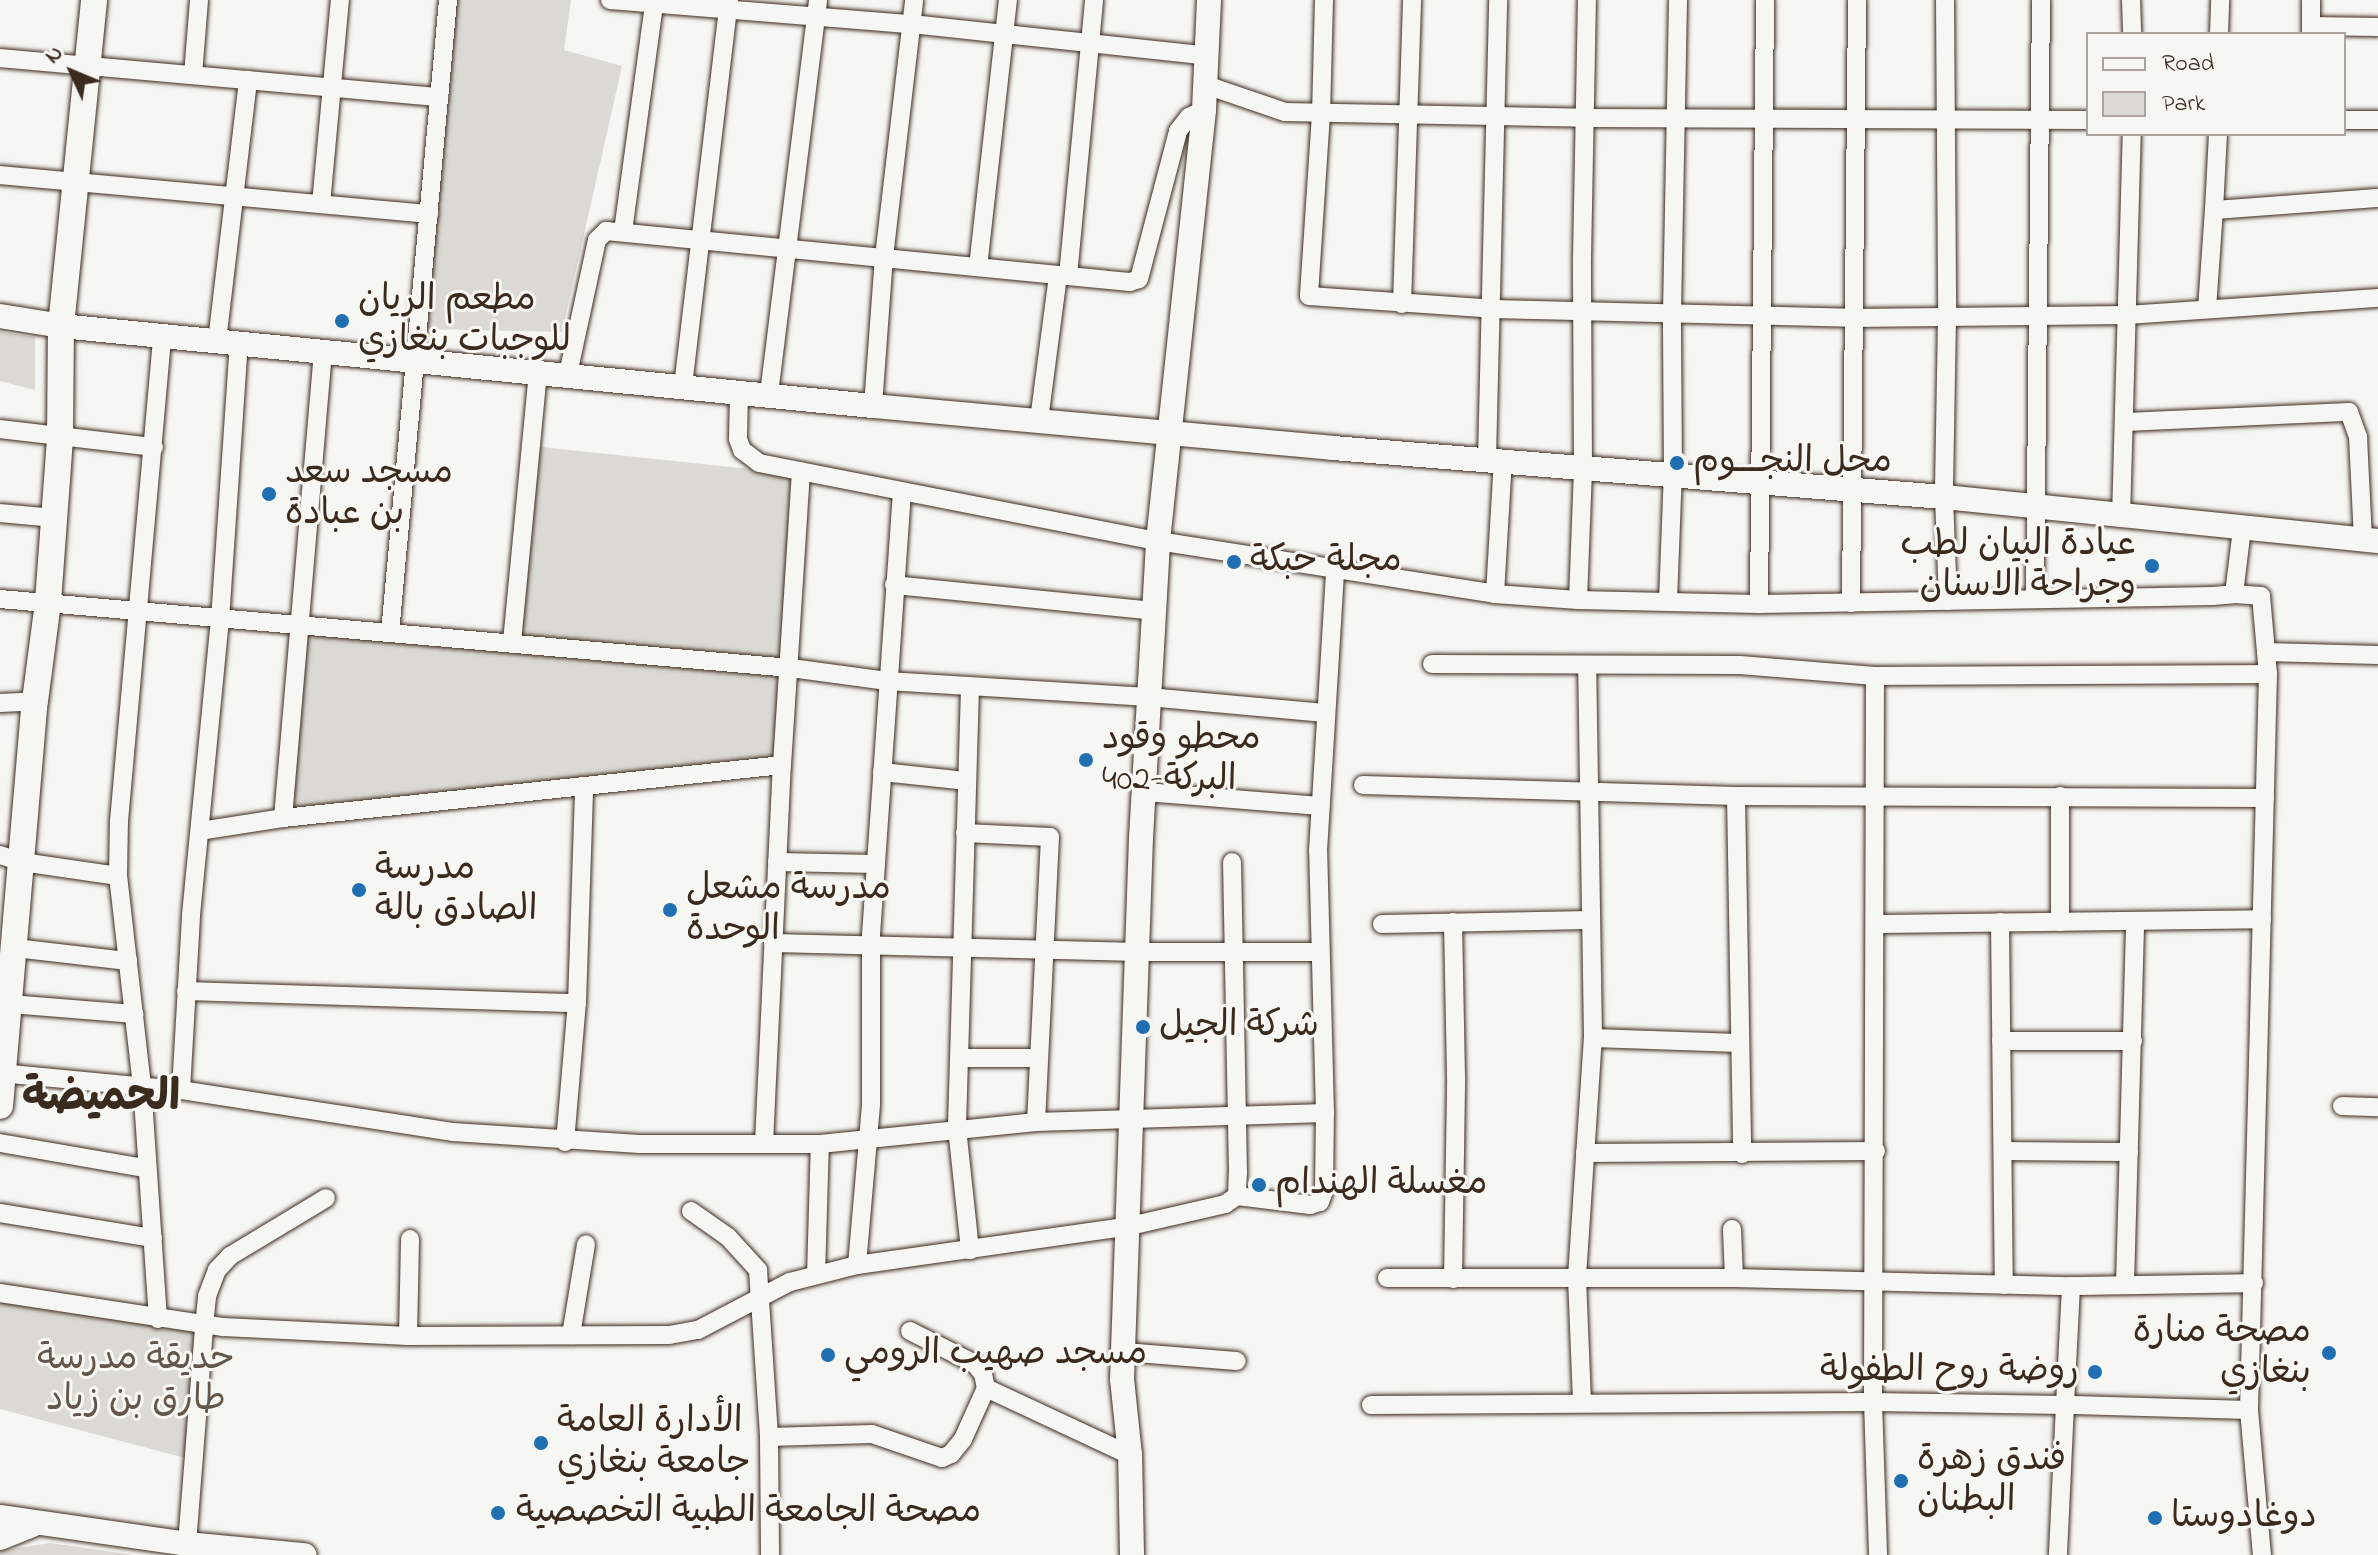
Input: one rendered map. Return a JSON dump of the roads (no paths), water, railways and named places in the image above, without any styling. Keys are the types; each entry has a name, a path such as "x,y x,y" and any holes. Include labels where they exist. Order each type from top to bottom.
{"main road":[{"path":"0,1106 11,932 11,858 48,602 60,437 61,326 94,0"},
{"path":"0,1537 33,1524"}],"street":[{"path":"193,75 199,0"},
{"path":"321,204 340,0"},
{"path":"390,633 448,0"},
{"path":"610,0 817,9 1004,37 1208,56"},
{"path":"873,406 884,257 914,0"},
{"path":"978,267 1008,0"},
{"path":"1039,420 1063,276 1094,0"},
{"path":"1132,1555 1130,1455 1122,1379 1149,697 1158,541 1204,110 1209,0"},
{"path":"1324,0 1321,114 1309,296 1493,309 1852,318 2127,315 2378,298"},
{"path":"1402,304 1412,0"},
{"path":"1495,594 1493,309 1498,0"},
{"path":"1578,600 1583,467 1587,0"},
{"path":"1668,601 1673,473 1672,313 1678,0"},
{"path":"1759,604 1765,0"},
{"path":"1851,603 1857,0"},
{"path":"1945,0 1947,317 1944,497 1948,601"},
{"path":"2035,598 2041,0"},
{"path":"2131,0 2132,32"},
{"path":"2219,32 2220,0"},
{"path":"2311,0 2311,30 2378,27"},
{"path":"623,231 654,4"},
{"path":"683,386 728,5"},
{"path":"769,394 817,9"},
{"path":"0,58 439,97"},
{"path":"181,1090 186,991 220,620 235,196 248,80"},
{"path":"1206,85 1267,108 1321,114 2086,120"},
{"path":"568,374 597,240 606,231 702,243 884,257 1063,276 1130,282 1139,279 1178,131 1189,117 1204,110"},
{"path":"2346,120 2378,120"},
{"path":"2121,518 2132,136"},
{"path":"2207,309 2218,136"},
{"path":"0,175 429,214"},
{"path":"2214,210 2378,198"},
{"path":"0,316 61,326 873,406 1944,497 2121,518 2371,540 2358,437 2354,418 2349,412 2340,410 2126,422"},
{"path":"158,1319 145,1168 142,1086 118,876 119,821 162,336"},
{"path":"283,818 323,351"},
{"path":"512,642 538,372"},
{"path":"739,392 738,439 742,450 759,463 1158,541 1495,594 1578,600 1759,604 2234,594 2261,596 2268,674 2249,1410 2262,1555"},
{"path":"0,429 154,447"},
{"path":"2358,437 2378,436"},
{"path":"764,1143 782,765 791,668 801,472"},
{"path":"857,1265 869,1140 870,948 902,492"},
{"path":"0,513 54,518"},
{"path":"2234,594 2242,529"},
{"path":"0,1293 204,1326 408,1336 684,1333 698,1330 790,1282 857,1265 1130,1226 1225,1204 1237,1196 1310,1205 1320,1202 1324,1191 1325,1113 1319,952 1320,806 1335,570"},
{"path":"894,585 1155,611"},
{"path":"0,599 299,627 512,642 791,668 887,681 1149,697 1324,713"},
{"path":"2266,652 2378,655"},
{"path":"1432,664 1740,665 1875,676 2268,674"},
{"path":"1582,1402 1577,1277 1593,1038 1587,666"},
{"path":"1875,676 1873,1402 1878,1555"},
{"path":"970,688 957,1128 970,1250"},
{"path":"0,703 35,701"},
{"path":"200,831 283,818 584,789 782,765"},
{"path":"882,772 966,781"},
{"path":"1363,785 1736,796 1876,794 2265,798"},
{"path":"565,1142 577,1003 584,789"},
{"path":"1145,792 1320,806"},
{"path":"1736,796 1742,1154"},
{"path":"2060,796 2060,922"},
{"path":"965,833 1050,837 1036,1122"},
{"path":"11,858 118,876"},
{"path":"777,862 876,864"},
{"path":"1232,862 1237,1196"},
{"path":"1876,924 2262,919"},
{"path":"1382,924 1589,920"},
{"path":"2125,1285 2135,921"},
{"path":"1453,922 1456,1077 1453,1279"},
{"path":"2000,922 2004,1285"},
{"path":"11,932 128,961"},
{"path":"773,943 870,948 961,947 1235,954 1319,952"},
{"path":"186,991 577,1003"},
{"path":"7,998 135,1014"},
{"path":"1593,1038 1739,1043"},
{"path":"2001,1041 2133,1041"},
{"path":"959,1058 1038,1058"},
{"path":"2,1073 181,1090 453,1132 565,1142 820,1144 1036,1122 1325,1113"},
{"path":"2342,1106 2378,1107"},
{"path":"0,1143 145,1168"},
{"path":"816,1275 820,1144"},
{"path":"1585,1153 1876,1151"},
{"path":"2003,1151 2129,1152"},
{"path":"187,1544 207,1296 217,1270 230,1256 326,1198"},
{"path":"691,1211 748,1255 758,1270 769,1437 770,1555"},
{"path":"0,1213 153,1238"},
{"path":"1732,1229 1734,1278"},
{"path":"408,1336 410,1239"},
{"path":"571,1335 586,1244"},
{"path":"1387,1278 1734,1278 1874,1284 2071,1286 2254,1283"},
{"path":"2058,1555 2071,1286"},
{"path":"769,1437 872,1434 942,1458 951,1454 963,1439 986,1388 983,1374 975,1364 910,1331"},
{"path":"1124,1352 1237,1361"},
{"path":"986,1388 1130,1455"},
{"path":"1371,1405 1873,1402 2249,1410"},
{"path":"0,1517 187,1544 304,1555"}],"place":[{"name":"مطعم الريان للوجبات بنغازي","path":"342,321"},
{"name":"محل النجـــوم","path":"1677,463"},
{"name":"مسجد سعد بن عبادة","path":"269,494"},
{"name":"مجلة حبكة","path":"1234,562"},
{"name":"عيادة البيان لطب وجراحة الاسنان","path":"2152,566"},
{"name":"محطو وقود 402-البركة","path":"1086,760"},
{"name":"مدرسة الصادق بالة","path":"359,890"},
{"name":"مدرسة مشعل الوحدة","path":"670,910"},
{"name":"شركة الجيل","path":"1143,1027"},
{"name":"مغسلة الهندام","path":"1259,1185"},
{"name":"مصحة منارة بنغازي","path":"2329,1353"},
{"name":"مسجد صهيب الرومي","path":"828,1355"},
{"name":"روضة روح الطفولة","path":"2095,1372"},
{"name":"الأدارة العامة جامعة بنغازي","path":"541,1443"},
{"name":"فندق زهرة البطنان","path":"1901,1481"},
{"name":"مصحة الجامعة الطبية التخصصية","path":"498,1513"},
{"name":"دوغادوستا","path":"2155,1518"}],"district":[{"name":"الحميضة","path":"101,1098"}],"park label":[{"name":"حديقة مدرسة طارق بن زياد","path":"136,1380"}]}
